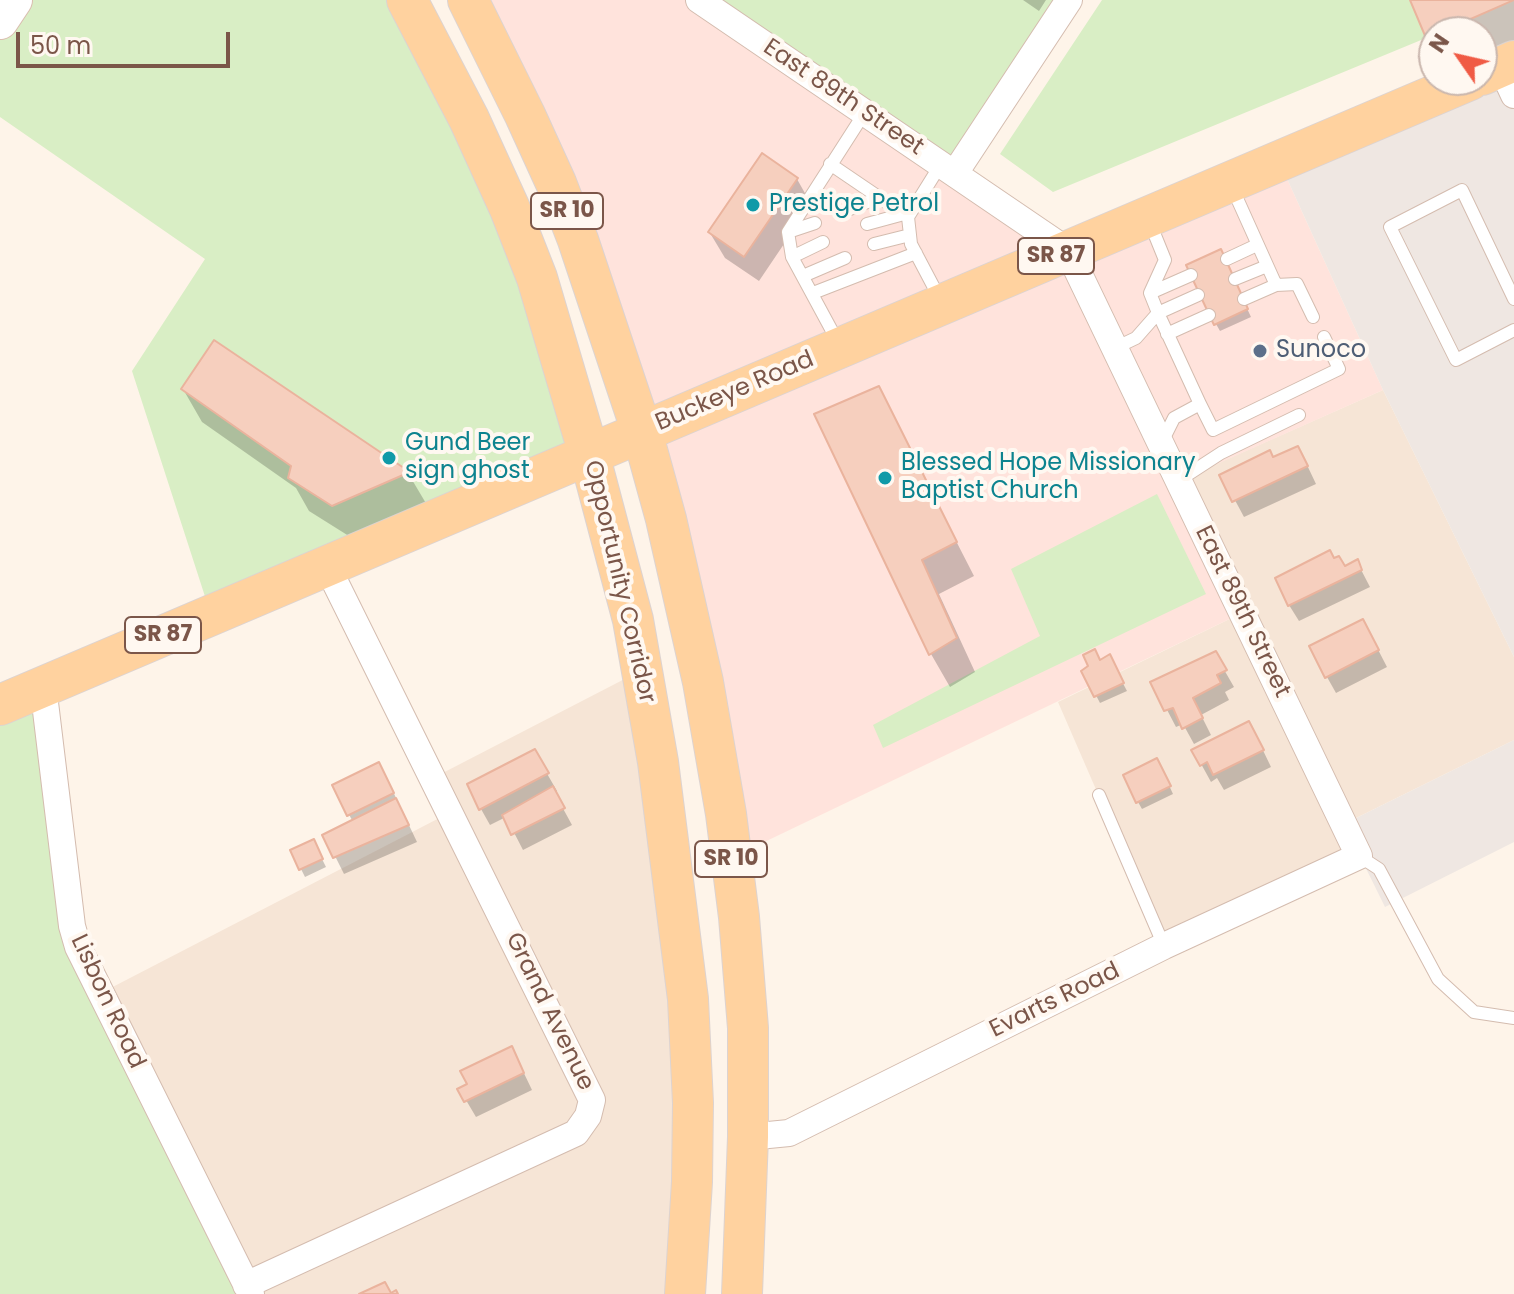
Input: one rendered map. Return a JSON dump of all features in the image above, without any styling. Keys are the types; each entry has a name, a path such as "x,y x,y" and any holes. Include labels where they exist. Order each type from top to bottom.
{"main road":[{"path":"0,21 14,0"},
{"name":"Opportunity Corridor","path":"407,0 469,119 537,278 589,454 633,620 648,703 688,999 693,1103 685,1294"},
{"name":"SR 10","path":"468,0 556,183 578,240 642,432 686,601 716,747 739,917 748,1028 748,1137 742,1294"},
{"name":"Buckeye Road","path":"0,705 1148,217 1446,96"}],"street":[{"name":"East 89th Street","path":"699,0 1068,251 1359,856"},
{"path":"948,168 1069,0"},
{"name":"Grand Avenue","path":"248,1290 576,1133 588,1116 592,1100 327,566"},
{"name":"Lisbon Road","path":"43,686 72,926 78,947 248,1290"},
{"name":"Evarts Road","path":"748,1137 789,1133 1164,946 1359,856"}],"lane":[{"path":"841,347 792,257 788,232 865,112"},
{"path":"830,164 906,215 911,244 942,304"},
{"path":"867,224 906,215 948,168"},
{"path":"1229,183 1276,285"},
{"path":"1514,299 1462,190 1390,227 1456,360 1514,330"},
{"path":"845,211 880,197"},
{"path":"1148,217 1165,260 1150,293 1213,430 1339,369 1324,337"},
{"path":"788,232 815,223"},
{"path":"874,244 910,235"},
{"path":"792,257 823,242"},
{"path":"1227,259 1257,245"},
{"path":"813,293 916,253"},
{"path":"803,276 845,258"},
{"path":"1235,279 1267,266"},
{"path":"1150,293 1191,275"},
{"path":"1244,299 1276,285 1297,284 1313,317"},
{"path":"1114,349 1136,338 1158,313 1198,295"},
{"path":"1167,334 1209,315"},
{"path":"1161,445 1174,418 1200,404"},
{"path":"1178,481 1221,453 1299,415"},
{"path":"1099,795 1164,946"},
{"path":"1359,856 1379,869 1438,979 1474,1012 1514,1018"}],"shaded area":[{"path":"468,0 699,0 1068,251 1279,161 1383,390 1179,481 1242,613 731,858 666,519"},
{"path":"1514,61 1514,657 1383,390 1279,161 1432,96 1498,96 1498,68"},
{"path":"1383,390 1514,657 1514,740 1344,824 1359,856 1164,946 1058,702 1242,613 1178,481"},
{"path":"642,670 658,762 685,1294 251,1294 101,993 449,813 433,778"},
{"path":"1514,740 1514,842 1385,907 1344,824"}],"green space":[{"path":"14,0 407,0 589,454 211,615 132,371 205,259 0,117 0,21"},
{"path":"699,0 1068,0 955,173"},
{"path":"1102,0 1410,0 1418,19 1418,41 1053,192 1000,154"},
{"path":"1157,494 1206,594 883,748 873,725 1040,636 1011,569"},
{"path":"43,686 72,926 250,1294 0,1294 0,705"}],"building":[{"path":"1410,0 1514,0 1478,16 1418,16 1418,19"},
{"name":"Prestige Petrol","path":"762,153 798,178 744,257 708,232"},
{"path":"1221,249 1248,309 1214,325 1186,265"},
{"path":"214,340 410,472 332,506 288,478 291,466 181,389"},
{"name":"Blessed Hope Missionary Baptist Church","path":"879,386 957,542 922,560 957,638 929,655 814,414"},
{"path":"1298,446 1308,466 1232,502 1219,475 1270,450 1273,457"},
{"path":"1330,550 1334,558 1339,556 1345,566 1358,559 1362,570 1288,606 1275,578"},
{"path":"1363,619 1379,650 1325,678 1309,646"},
{"path":"1095,649 1100,660 1110,654 1124,683 1094,697 1081,671 1088,666 1083,655"},
{"path":"1216,651 1227,670 1217,675 1221,683 1193,698 1203,718 1182,729 1173,708 1164,711 1150,682"},
{"path":"1249,721 1264,750 1213,775 1207,762 1200,766 1191,750"},
{"path":"535,749 549,773 479,810 467,784"},
{"path":"1157,758 1171,786 1136,803 1123,775"},
{"path":"379,762 394,793 347,816 332,785"},
{"path":"553,786 565,808 511,835 502,815"},
{"path":"396,798 409,825 333,858 322,835"},
{"path":"314,839 323,859 299,870 290,850"},
{"path":"512,1046 524,1073 464,1102 457,1089 467,1084 460,1071"},
{"path":"385,1282 391,1293 396,1290 398,1294 359,1294"}],"place":[{"name":"Prestige Petrol","path":"753,205"},
{"name":"Sunoco","path":"1260,351"},
{"name":"Gund Beer sign ghost","path":"389,458"},
{"name":"Blessed Hope Missionary Baptist Church","path":"885,478"}]}
